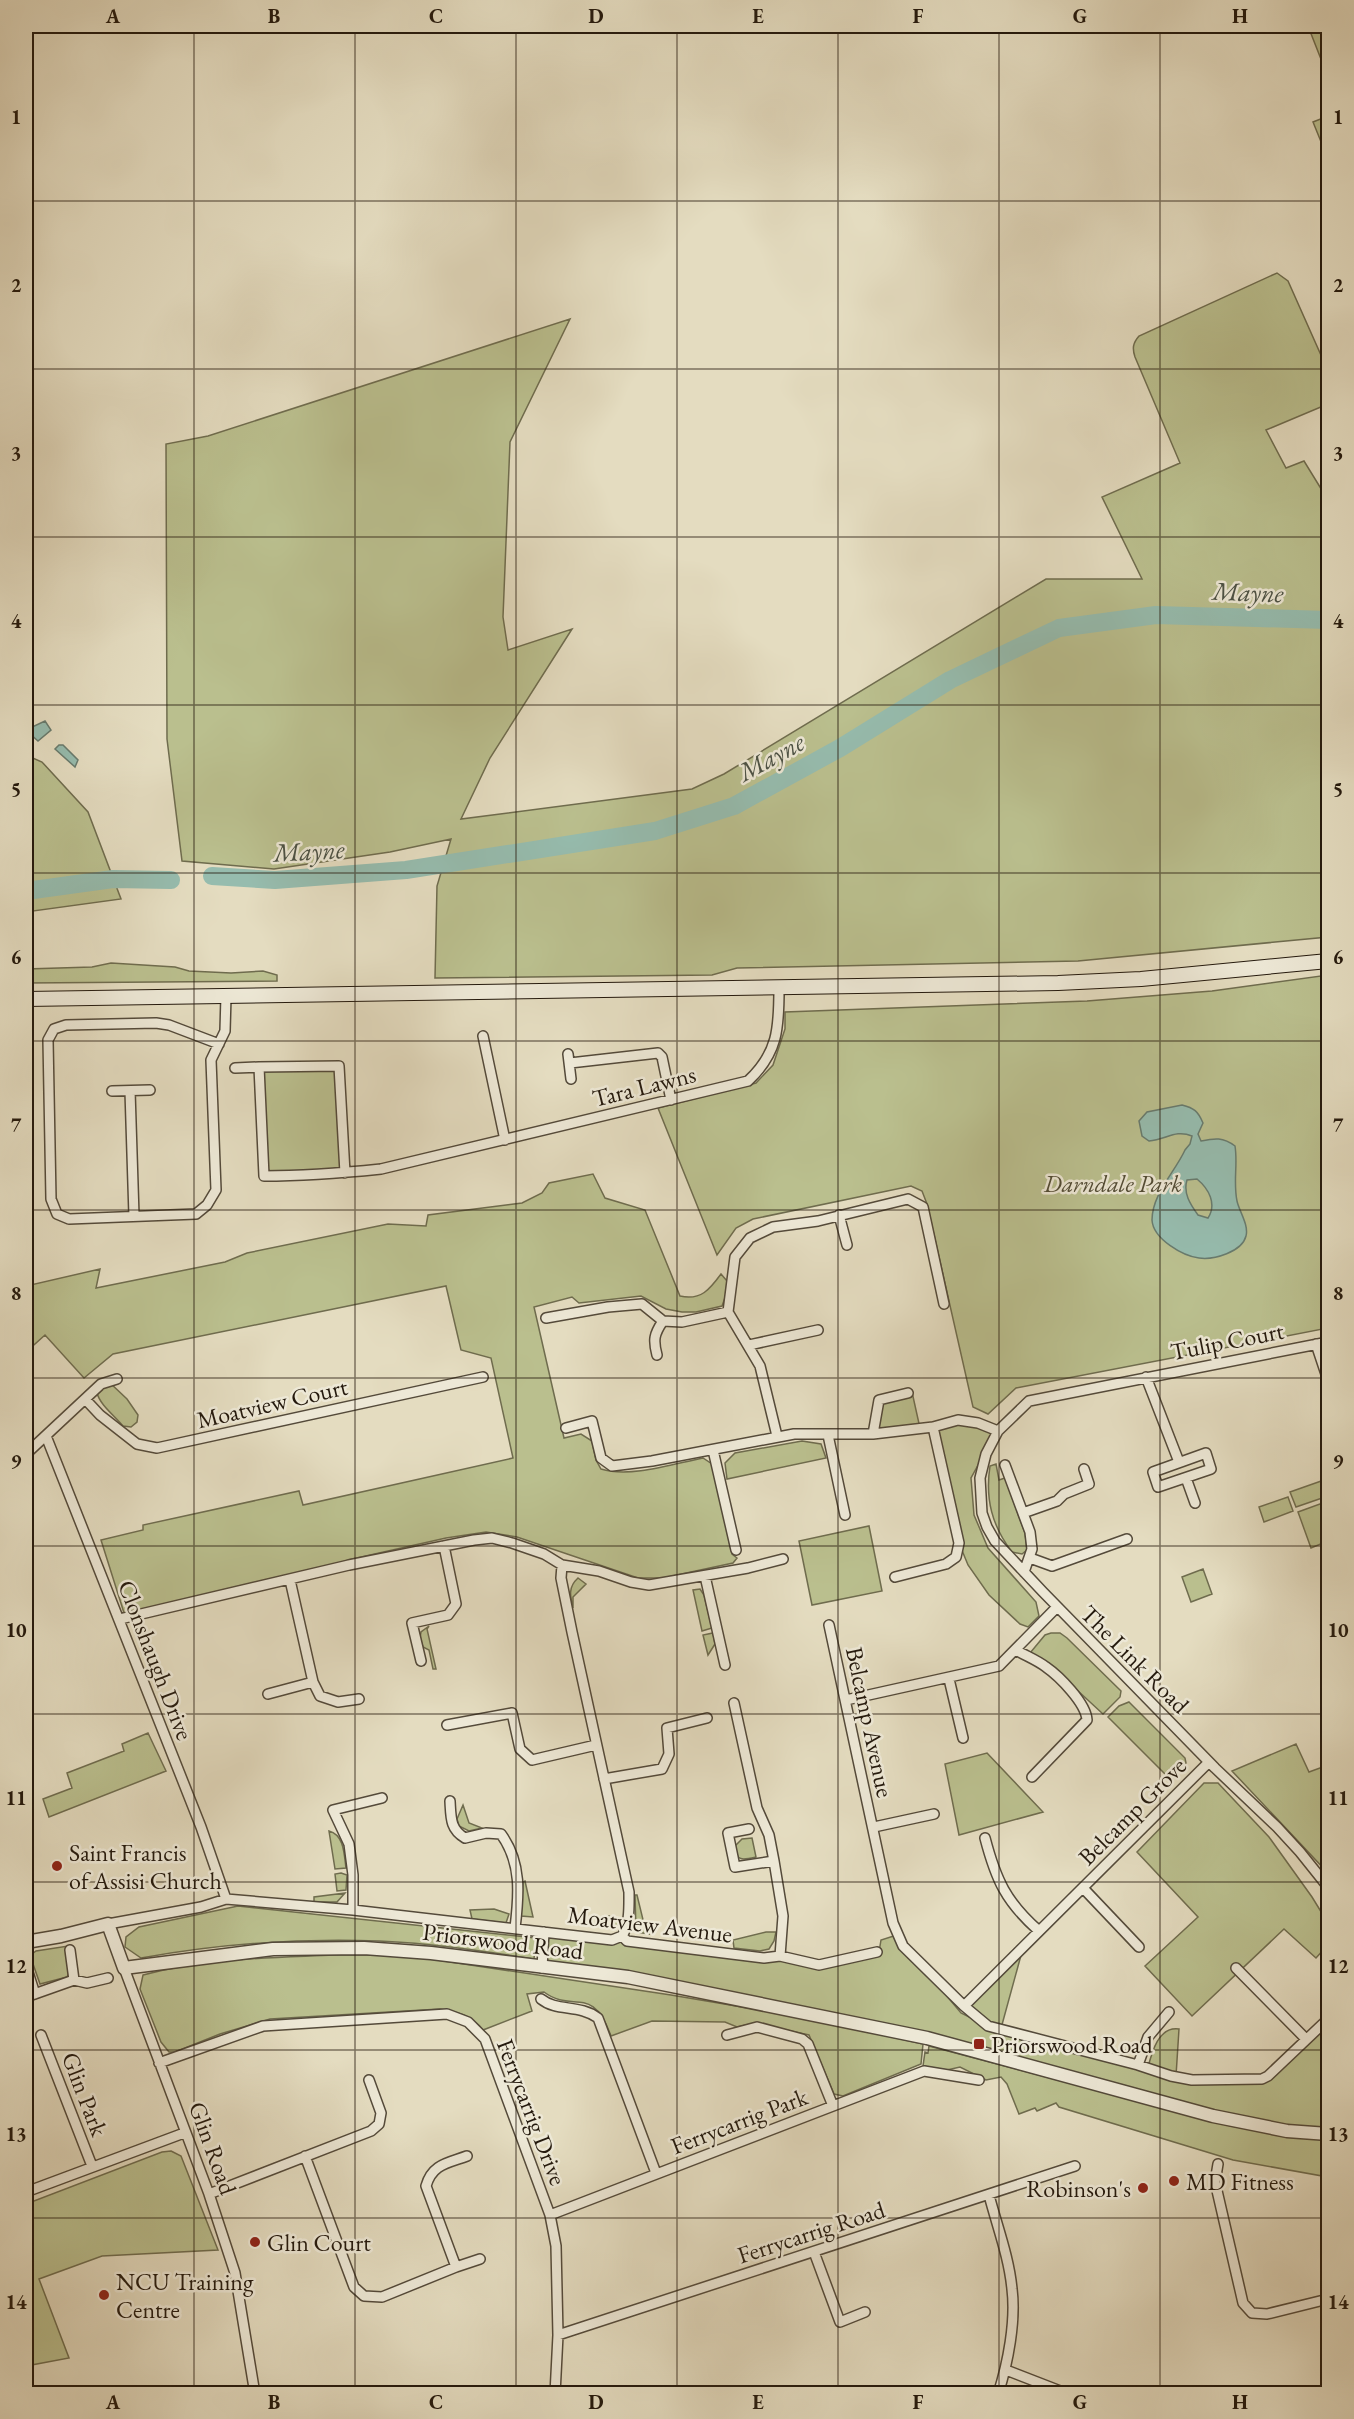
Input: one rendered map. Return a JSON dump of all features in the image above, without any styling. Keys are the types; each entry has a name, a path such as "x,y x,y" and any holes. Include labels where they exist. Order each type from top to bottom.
{"main road":[{"path":"26,999 779,989 1082,982 1329,961"}],"street":[{"name":"Tara Lawns","path":"259,1067 264,1176 345,1173 381,1169 748,1081 758,1072 775,1043 779,1027 779,989"},
{"path":"219,1044 169,1025 156,1023 66,1025 54,1029 48,1040 51,1199 57,1214 69,1219 196,1214 207,1205 216,1190 211,1060 219,1044 225,1031 226,996"},
{"path":"483,1036 505,1140"},
{"path":"571,1079 569,1058 658,1053 662,1057 671,1100"},
{"path":"235,1068 339,1066 345,1173"},
{"path":"112,1091 150,1090"},
{"path":"130,1091 134,1216"},
{"path":"777,1436 760,1366 728,1312 735,1257 750,1238 773,1227 818,1221 908,1199 923,1207 944,1304"},
{"path":"839,1215 847,1245"},
{"path":"546,1318 608,1307 642,1304 663,1321 682,1322 728,1312"},
{"path":"657,1355 653,1341 663,1321"},
{"path":"749,1345 818,1330"},
{"name":"Tulip Court","path":"998,1431 1029,1401 1329,1342"},
{"path":"1316,1344 1329,1380"},
{"name":"Moatview Court","path":"85,1399 100,1415 137,1444 157,1448 483,1377"},
{"name":"Tulip Court","path":"1146,1377 1179,1462"},
{"path":"26,1454 101,1384 117,1380"},
{"path":"873,1434 879,1400 908,1393"},
{"path":"566,1428 592,1421 601,1458 612,1466 794,1434 873,1434 933,1427 958,1420 978,1423 998,1431"},
{"path":"895,1577 946,1564 956,1557 959,1544 933,1427"},
{"name":"The Link Road","path":"998,1431 986,1454 980,1478 982,1513 995,1541 1209,1762 1300,1852 1329,1887"},
{"path":"828,1435 845,1515"},
{"name":"Clonshaugh Drive","path":"46,1436 201,1827 226,1899"},
{"path":"713,1450 736,1550"},
{"path":"1206,1453 1211,1469 1186,1478 1158,1487 1153,1472 1206,1453"},
{"path":"1005,1465 1030,1533 1030,1558 1024,1572"},
{"path":"1023,1513 1057,1501 1064,1494 1089,1484 1084,1469"},
{"path":"1186,1478 1195,1503"},
{"path":"120,1619 444,1546 492,1538 544,1554 562,1565 598,1571 631,1582 649,1585 705,1576 783,1559"},
{"path":"1030,1558 1052,1566 1127,1539"},
{"path":"421,1661 412,1623 448,1615 456,1604 444,1546"},
{"path":"562,1565 561,1578 628,1892 629,1911 625,1932 622,1936"},
{"path":"705,1576 725,1665"},
{"path":"290,1580 313,1682 320,1696 329,1701 338,1702 358,1699"},
{"path":"846,1700 949,1679 999,1666 1057,1607"},
{"name":"Belcamp Avenue","path":"829,1625 893,1923 903,1946 964,2006 988,2026 1138,2065 1171,2076 1192,2080 1255,2081 1268,2076 1329,2019"},
{"path":"1016,1650 1046,1667 1081,1702 1087,1720 1032,1776"},
{"path":"949,1679 963,1738"},
{"path":"268,1694 313,1682"},
{"path":"734,1703 757,1808 769,1835 774,1861 783,1916 780,1956"},
{"path":"447,1725 512,1713 520,1749 532,1760 596,1744"},
{"path":"604,1779 662,1769 669,1755 667,1728 707,1718"},
{"name":"Belcamp Grove","path":"964,2006 1209,1762"},
{"path":"353,1910 353,1875 349,1844 333,1810 382,1798"},
{"path":"450,1801 451,1818 456,1833 465,1838 486,1833 501,1834 508,1844 519,1890 515,1928"},
{"name":"Belcamp Avenue","path":"873,1827 934,1814"},
{"path":"749,1829 728,1833 735,1867 774,1861"},
{"path":"985,1838 994,1872 1005,1895 1039,1931"},
{"name":"Belcamp Grove","path":"1083,1888 1140,1947"},
{"name":"Moatview Avenue","path":"108,1924 226,1899 353,1910 612,1940 622,1936 627,1941 764,1958 780,1956 819,1965 877,1952"},
{"path":"26,1941 61,1936 108,1924"},
{"name":"Glin Road","path":"108,1924 236,2273 255,2394"},
{"path":"542,1968 544,1932"},
{"name":"Priorswood Road","path":"124,1968 273,1949 364,1948 431,1953 628,1977 927,2038 1213,2116 1287,2131 1329,2133"},
{"path":"70,1950 74,1980"},
{"path":"26,1966 30,1996 74,1980 87,1983 108,1978"},
{"path":"1236,1968 1306,2039"},
{"path":"541,1999 548,2004 588,2010 598,2018 656,2173"},
{"path":"1138,2065 1148,2037 1169,2012"},
{"name":"Ferrycarrig Drive","path":"159,2063 263,2026 447,2014 468,2022 484,2039 550,2215 556,2246 558,2335 555,2394"},
{"name":"Ferrycarrig Park","path":"550,2215 833,2106 808,2044 802,2039 757,2027 727,2035"},
{"name":"Glin Park","path":"41,2035 92,2166"},
{"path":"833,2106 924,2071 979,2080"},
{"path":"208,2194 371,2131 379,2124 381,2113 369,2080"},
{"name":"Glin Park","path":"26,2192 184,2133"},
{"path":"305,2156 354,2287 363,2296 382,2297 480,2259"},
{"path":"456,2267 426,2186 435,2168 467,2156"},
{"path":"1218,2164 1215,2182 1243,2303 1252,2313 1267,2314 1329,2299"},
{"name":"Ferrycarrig Road","path":"558,2335 1075,2166"},
{"path":"989,2195 1013,2291 1006,2370 998,2394"},
{"path":"814,2252 840,2322 866,2312"},
{"path":"1006,2370 1068,2394"}],"green space":[{"path":"1308,26 1328,26 1328,77"},
{"path":"1328,116 1328,159 1313,122"},
{"path":"1277,273 1288,281 1328,371 1328,404 1266,430 1286,468 1304,461 1328,500 1328,937 1078,961 737,968 712,975 435,978 437,886 451,839 390,852 274,869 182,861 167,739 166,444 208,436 570,319 510,442 503,617 508,650 572,629 490,758 461,819 692,789 724,774 1046,579 1142,579 1102,497 1180,463 1135,357 1134,343 1139,336"},
{"path":"26,755 42,762 88,812 121,899 26,912"},
{"path":"111,963 175,967 189,971 231,973 263,971 277,975 277,981 26,983 26,969 92,967"},
{"name":"Darndale Park","path":"1328,975 1328,1328 1016,1388 988,1414 973,1407 927,1204 922,1191 911,1186 753,1219 736,1228 717,1255 658,1108 756,1083 773,1065 785,1029 785,1012 1087,1001 1212,991"},
{"path":"338,1069 345,1173 264,1172 260,1070"},
{"path":"593,1174 605,1198 645,1210 680,1296 699,1295 709,1289 721,1274 727,1281 726,1295 722,1306 696,1312 666,1309 641,1296 579,1303 572,1297 534,1307 564,1438 581,1434 592,1441 596,1460 601,1469 612,1471 652,1469 703,1458 712,1464 732,1554 737,1558 733,1563 663,1578 638,1578 517,1537 486,1532 446,1538 348,1560 290,1580 124,1613 101,1540 143,1530 143,1525 299,1491 303,1505 513,1458 491,1358 461,1350 446,1286 113,1354 84,1378 45,1335 26,1352 26,1286 100,1269 96,1288 225,1262 247,1253 388,1224 426,1226 428,1215 522,1203 542,1193 549,1183"},
{"path":"109,1382 127,1399 138,1415 137,1422 131,1427 123,1426 104,1406 97,1393"},
{"path":"912,1392 920,1428 873,1433 879,1400"},
{"path":"958,1420 997,1431 971,1478 974,1515 988,1548 1036,1602 1039,1616 1028,1627 1020,1624 989,1595 968,1565 959,1543 934,1427"},
{"path":"802,1441 821,1444 826,1458 727,1479 725,1463 735,1453"},
{"path":"996,1464 999,1480 1005,1478 1025,1533 1027,1550 1022,1554 1012,1552 999,1532 992,1512 989,1501 990,1466"},
{"path":"1324,1480 1328,1496 1296,1507 1290,1492"},
{"path":"1288,1497 1293,1511 1264,1522 1259,1507"},
{"path":"1328,1501 1328,1541 1311,1548 1298,1512"},
{"path":"869,1526 882,1591 812,1605 799,1541"},
{"path":"1203,1569 1212,1594 1191,1602 1182,1577"},
{"path":"578,1578 586,1584 573,1597 573,1608 571,1592"},
{"path":"700,1589 704,1595 712,1628 702,1631 693,1590"},
{"path":"429,1626 427,1629 436,1669 433,1669 429,1650 423,1647 420,1638 421,1632"},
{"path":"713,1633 715,1644 708,1655 703,1635"},
{"path":"1060,1633 1067,1638 1121,1691 1120,1697 1103,1714 1051,1666 1030,1653 1045,1635"},
{"path":"1129,1702 1185,1758 1186,1763 1171,1780 1108,1717 1119,1706"},
{"path":"148,1733 166,1771 49,1817 43,1799 72,1788 67,1773 124,1751 122,1744"},
{"path":"1296,1744 1309,1772 1328,1765 1328,1873 1232,1771"},
{"path":"987,1753 1043,1812 959,1835 945,1764"},
{"path":"1204,1783 1218,1783 1269,1837 1328,1923 1328,1953 1326,1947 1316,1958 1284,1929 1192,2016 1145,1966 1198,1917 1137,1852"},
{"path":"463,1805 469,1823 482,1828 469,1831 459,1826 457,1819"},
{"path":"329,1831 338,1836 344,1851 346,1868 335,1869"},
{"path":"752,1838 756,1857 741,1859 737,1855 735,1846 742,1839"},
{"path":"335,1874 347,1875 346,1890 337,1891"},
{"path":"525,1881 533,1917 521,1916 523,1882"},
{"path":"345,1893 337,1902 314,1902 314,1897"},
{"path":"635,1895 637,1895 645,1928 649,1934 636,1930"},
{"path":"238,1906 536,1938 534,1959 437,1945 379,1941 319,1940 259,1943 141,1958 125,1947 126,1937 139,1927"},
{"path":"494,1909 509,1914 506,1923 472,1919 470,1910"},
{"path":"609,1916 620,1923 617,1928 604,1927 602,1917"},
{"path":"547,1932 821,1965 879,1952 881,1940 900,1934 905,1946 961,2013 991,2028 964,2005 1023,1948 1000,2032 1147,2071 1153,2050 1160,2037 1171,2029 1179,2029 1176,2076 1263,2079 1328,2022 1328,2133 1287,2130 928,2037 545,1968"},
{"path":"766,1932 776,1932 769,1949 760,1951 734,1948 733,1940"},
{"path":"68,1946 71,1969 67,1977 40,1984 32,1961 32,1954 36,1951"},
{"path":"334,1955 404,1955 671,1995 806,2018 923,2044 921,2064 843,2096 834,2094 809,2035 755,2023 737,2027 725,2022 652,2021 611,2036 597,2010 581,2002 554,1998 544,1992 527,1994 532,2011 483,2030 464,2015 440,2009 270,2019 220,2034 175,2052 169,2052 161,2042 140,1989 143,1975 167,1969 238,1960"},
{"path":"929,2046 1231,2126 1294,2137 1328,2139 1328,2177 1233,2160 1059,2107 1056,2103 1037,2111 1035,2108 1019,2114 1007,2084 1001,2077 986,2080 960,2067 947,2070 923,2066 925,2052 928,2053"},
{"path":"171,2151 181,2156 218,2250 102,2256 39,2279 69,2358 26,2366 26,2204 162,2152"}],"shaded area":[{"path":"45,721 51,730 38,741 28,732 32,727"},
{"path":"63,745 78,760 75,767 55,749"},
{"path":"1182,1105 1190,1107 1203,1123 1198,1134 1201,1141 1219,1139 1235,1146 1236,1194 1247,1232 1243,1242 1233,1251 1212,1258 1192,1257 1177,1250 1158,1234 1152,1220 1156,1201 1190,1144 1192,1136 1175,1134 1149,1141 1142,1136 1139,1121 1147,1112","holes":["1197,1179 1212,1202 1208,1218 1198,1215 1187,1194 1187,1180"]}],"waterway":[{"name":"Mayne","path":"212,876 275,880 406,870 655,831 734,806 840,748 950,680 1059,628 1156,615 1328,620"},
{"name":"Mayne","path":"26,891 113,879 171,880"}],"place":[{"name":"Saint Francis of Assisi Church","path":"57,1866"},
{"name":"Priorswood Road","path":"979,2044"},
{"name":"MD Fitness","path":"1174,2181"},
{"name":"Robinson's","path":"1143,2188"},
{"name":"Glin Court","path":"255,2242"},
{"name":"NCU Training Centre","path":"104,2295"}]}
